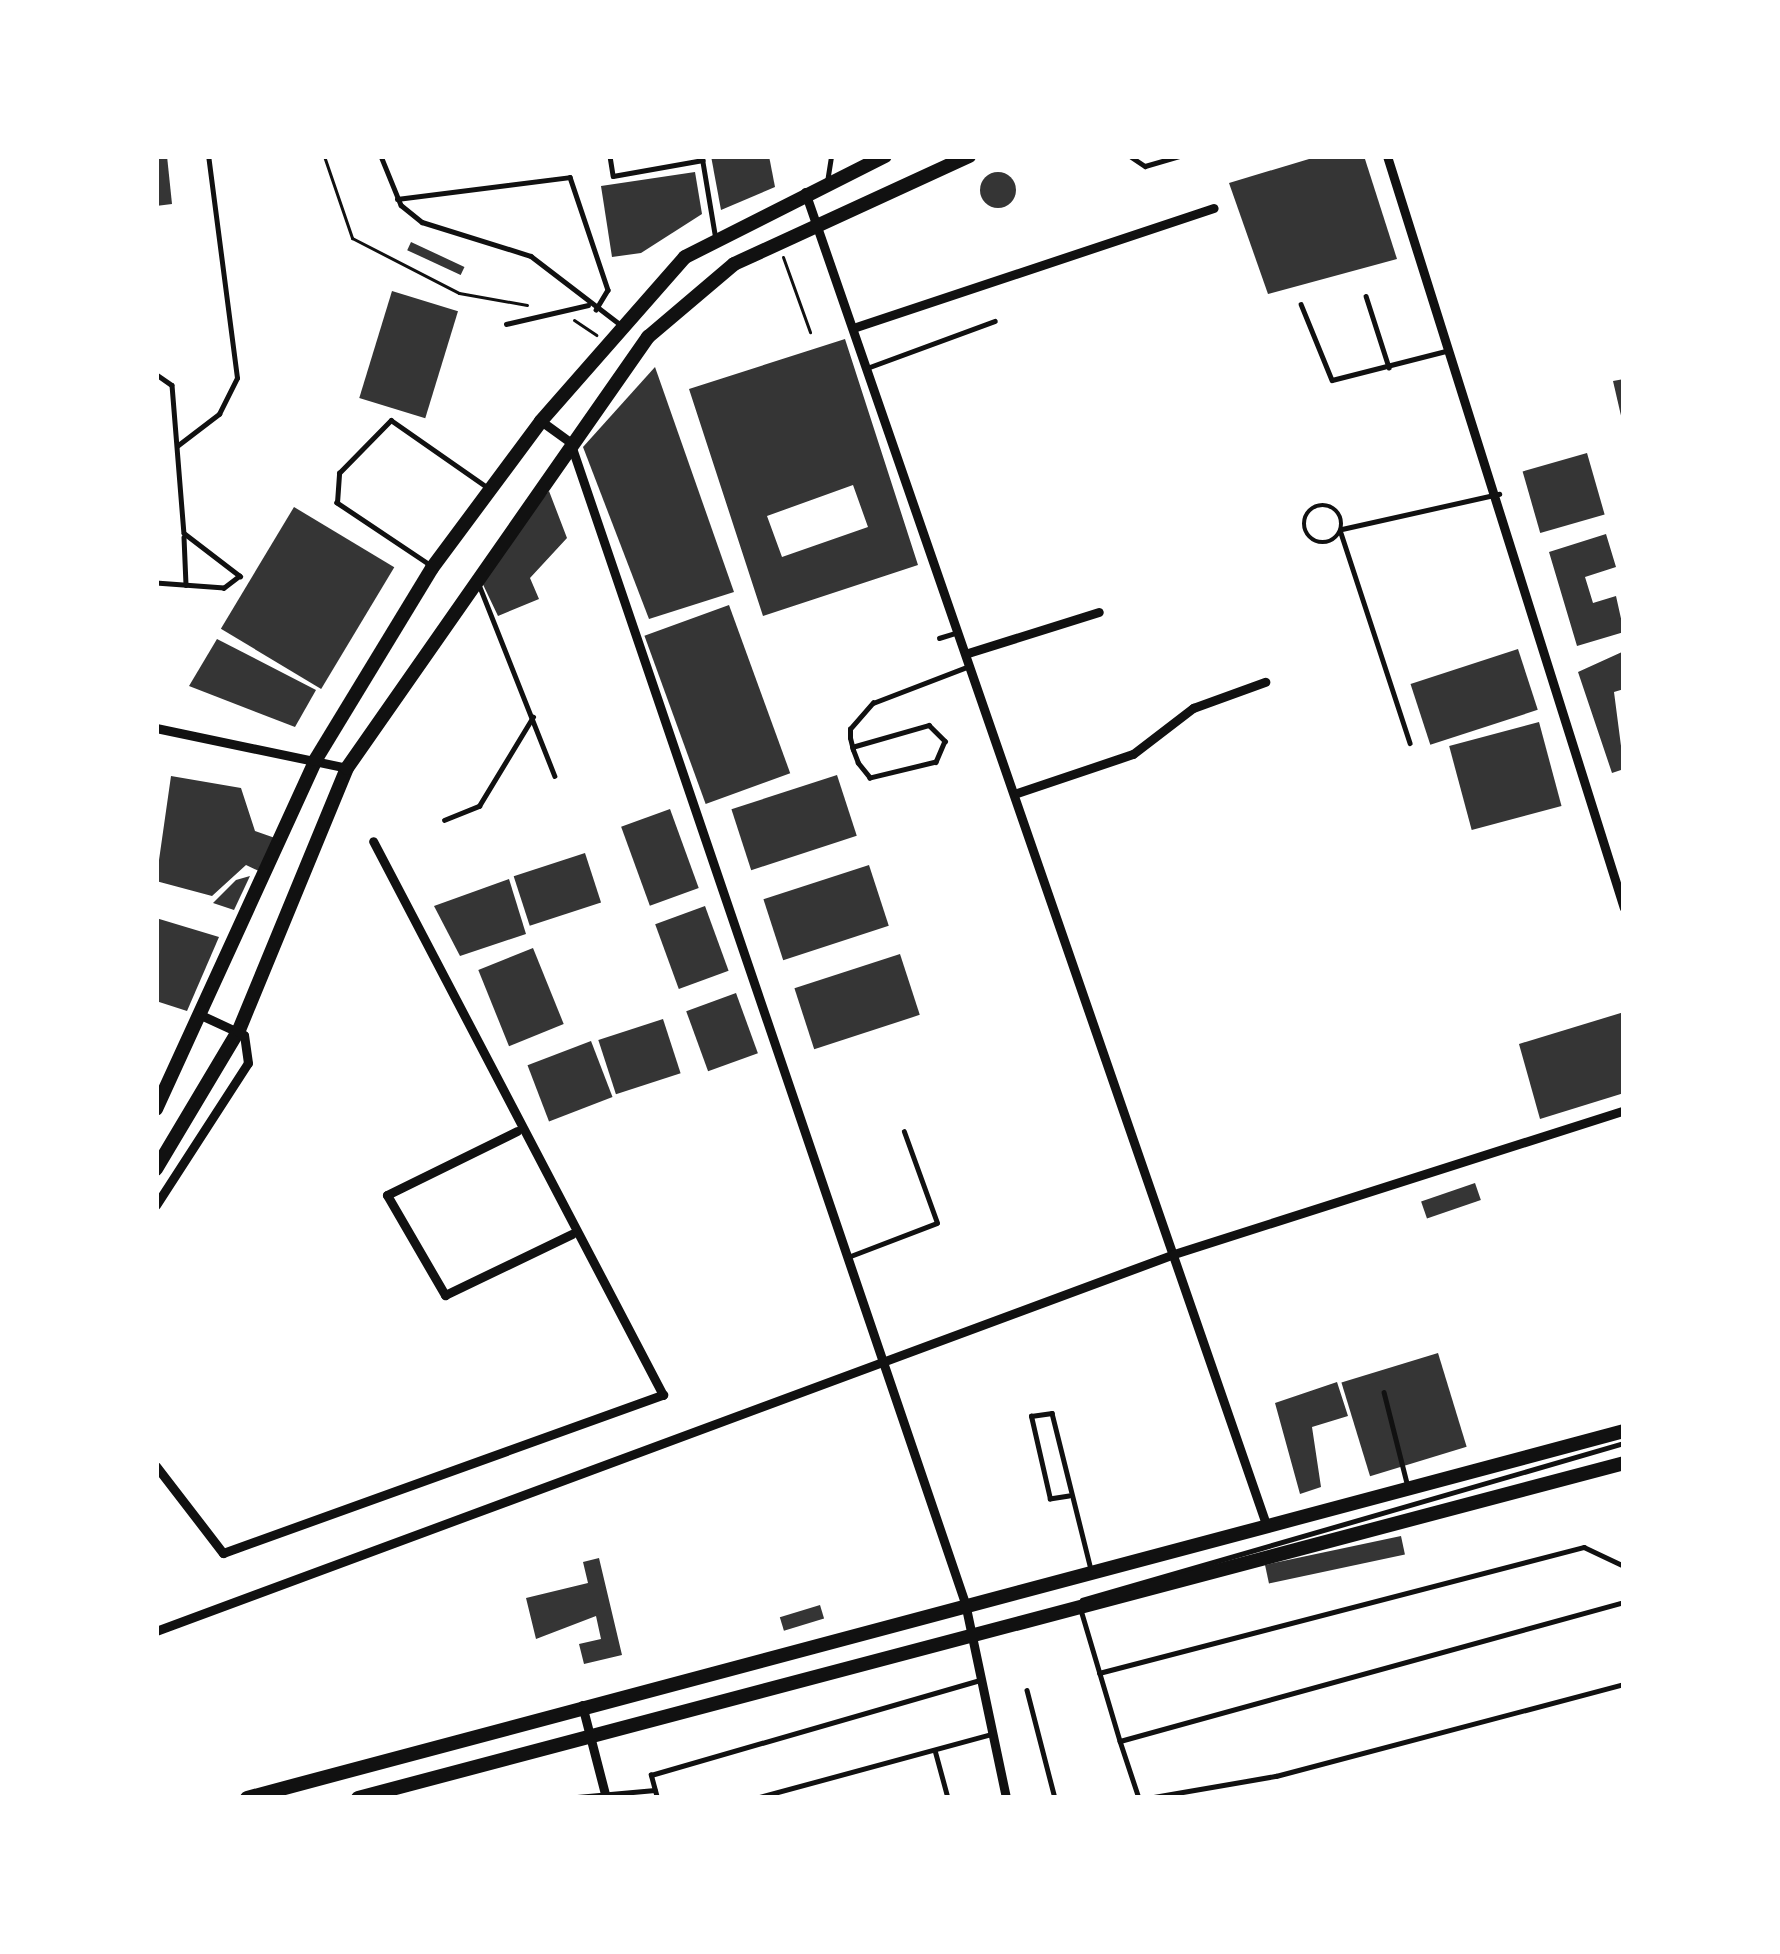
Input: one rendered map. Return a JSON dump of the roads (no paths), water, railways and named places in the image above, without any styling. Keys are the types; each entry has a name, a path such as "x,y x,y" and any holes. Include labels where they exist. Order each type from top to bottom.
{"main road":[{"path":"156,1109 203,1016 316,759 432,568 542,421 621,325 715,235 885,156"},
{"path":"156,1169 239,1030 347,768 474,576 675,308 779,244 969,156"},
{"path":"248,1798 582,1704 1624,1431"},
{"path":"358,1798 970,1632 1624,1463"}],"street":[{"path":"1388,156 1499,494 1624,908"},
{"path":"806,192 1266,1524"},
{"path":"853,328 1214,208"},
{"path":"542,421 571,442 883,1360 965,1604 1006,1797"},
{"path":"970,659 1100,611"},
{"path":"1017,793 1133,754 1193,709 1265,682"},
{"path":"156,728 347,768"},
{"path":"156,1466 223,1552 663,1395 517,1131 373,841"},
{"path":"156,1205 245,1070 239,1030 203,1016"},
{"path":"156,1631 1174,1255 1624,1110"},
{"path":"517,1131 387,1195 445,1295 572,1234"},
{"path":"582,1704 606,1795"}],"lane":[{"path":"177,446 219,414 236,378 208,156"},
{"path":"381,156 397,199 446,235 531,256 588,305 621,325"},
{"path":"610,156 613,176 702,158 715,235"},
{"path":"827,182 831,156"},
{"path":"1130,156 1145,166 1180,156"},
{"path":"397,199 570,177 608,290 596,310"},
{"path":"1366,296 1389,367"},
{"path":"1300,304 1332,380 1451,350"},
{"path":"506,324 588,305"},
{"path":"867,368 995,321"},
{"path":"156,374 172,385 186,585"},
{"path":"432,568 337,502 339,473 392,420 490,490"},
{"path":"1410,743 1341,531 1327,504 1305,515 1309,538 1341,531 1499,494"},
{"path":"156,583 186,585 240,577 184,533"},
{"path":"474,576 555,776"},
{"path":"939,638 960,631"},
{"path":"852,747 863,709 970,659"},
{"path":"444,820 479,806 533,716"},
{"path":"928,725 945,749 876,780 852,747 928,725"},
{"path":"848,1257 937,1223 904,1132"},
{"path":"1384,1392 1408,1487"},
{"path":"1069,1496 1049,1497 1031,1416 1052,1413 1091,1570"},
{"path":"1139,1798 1079,1606 1624,1443"},
{"path":"1099,1673 1584,1547 1624,1566"},
{"path":"1120,1742 1624,1602"},
{"path":"566,1798 656,1794 650,1775 981,1680"},
{"path":"1148,1798 1276,1776 1624,1684"},
{"path":"1028,1690 1055,1798"},
{"path":"756,1798 992,1734"},
{"path":"935,1750 948,1798"}]}
